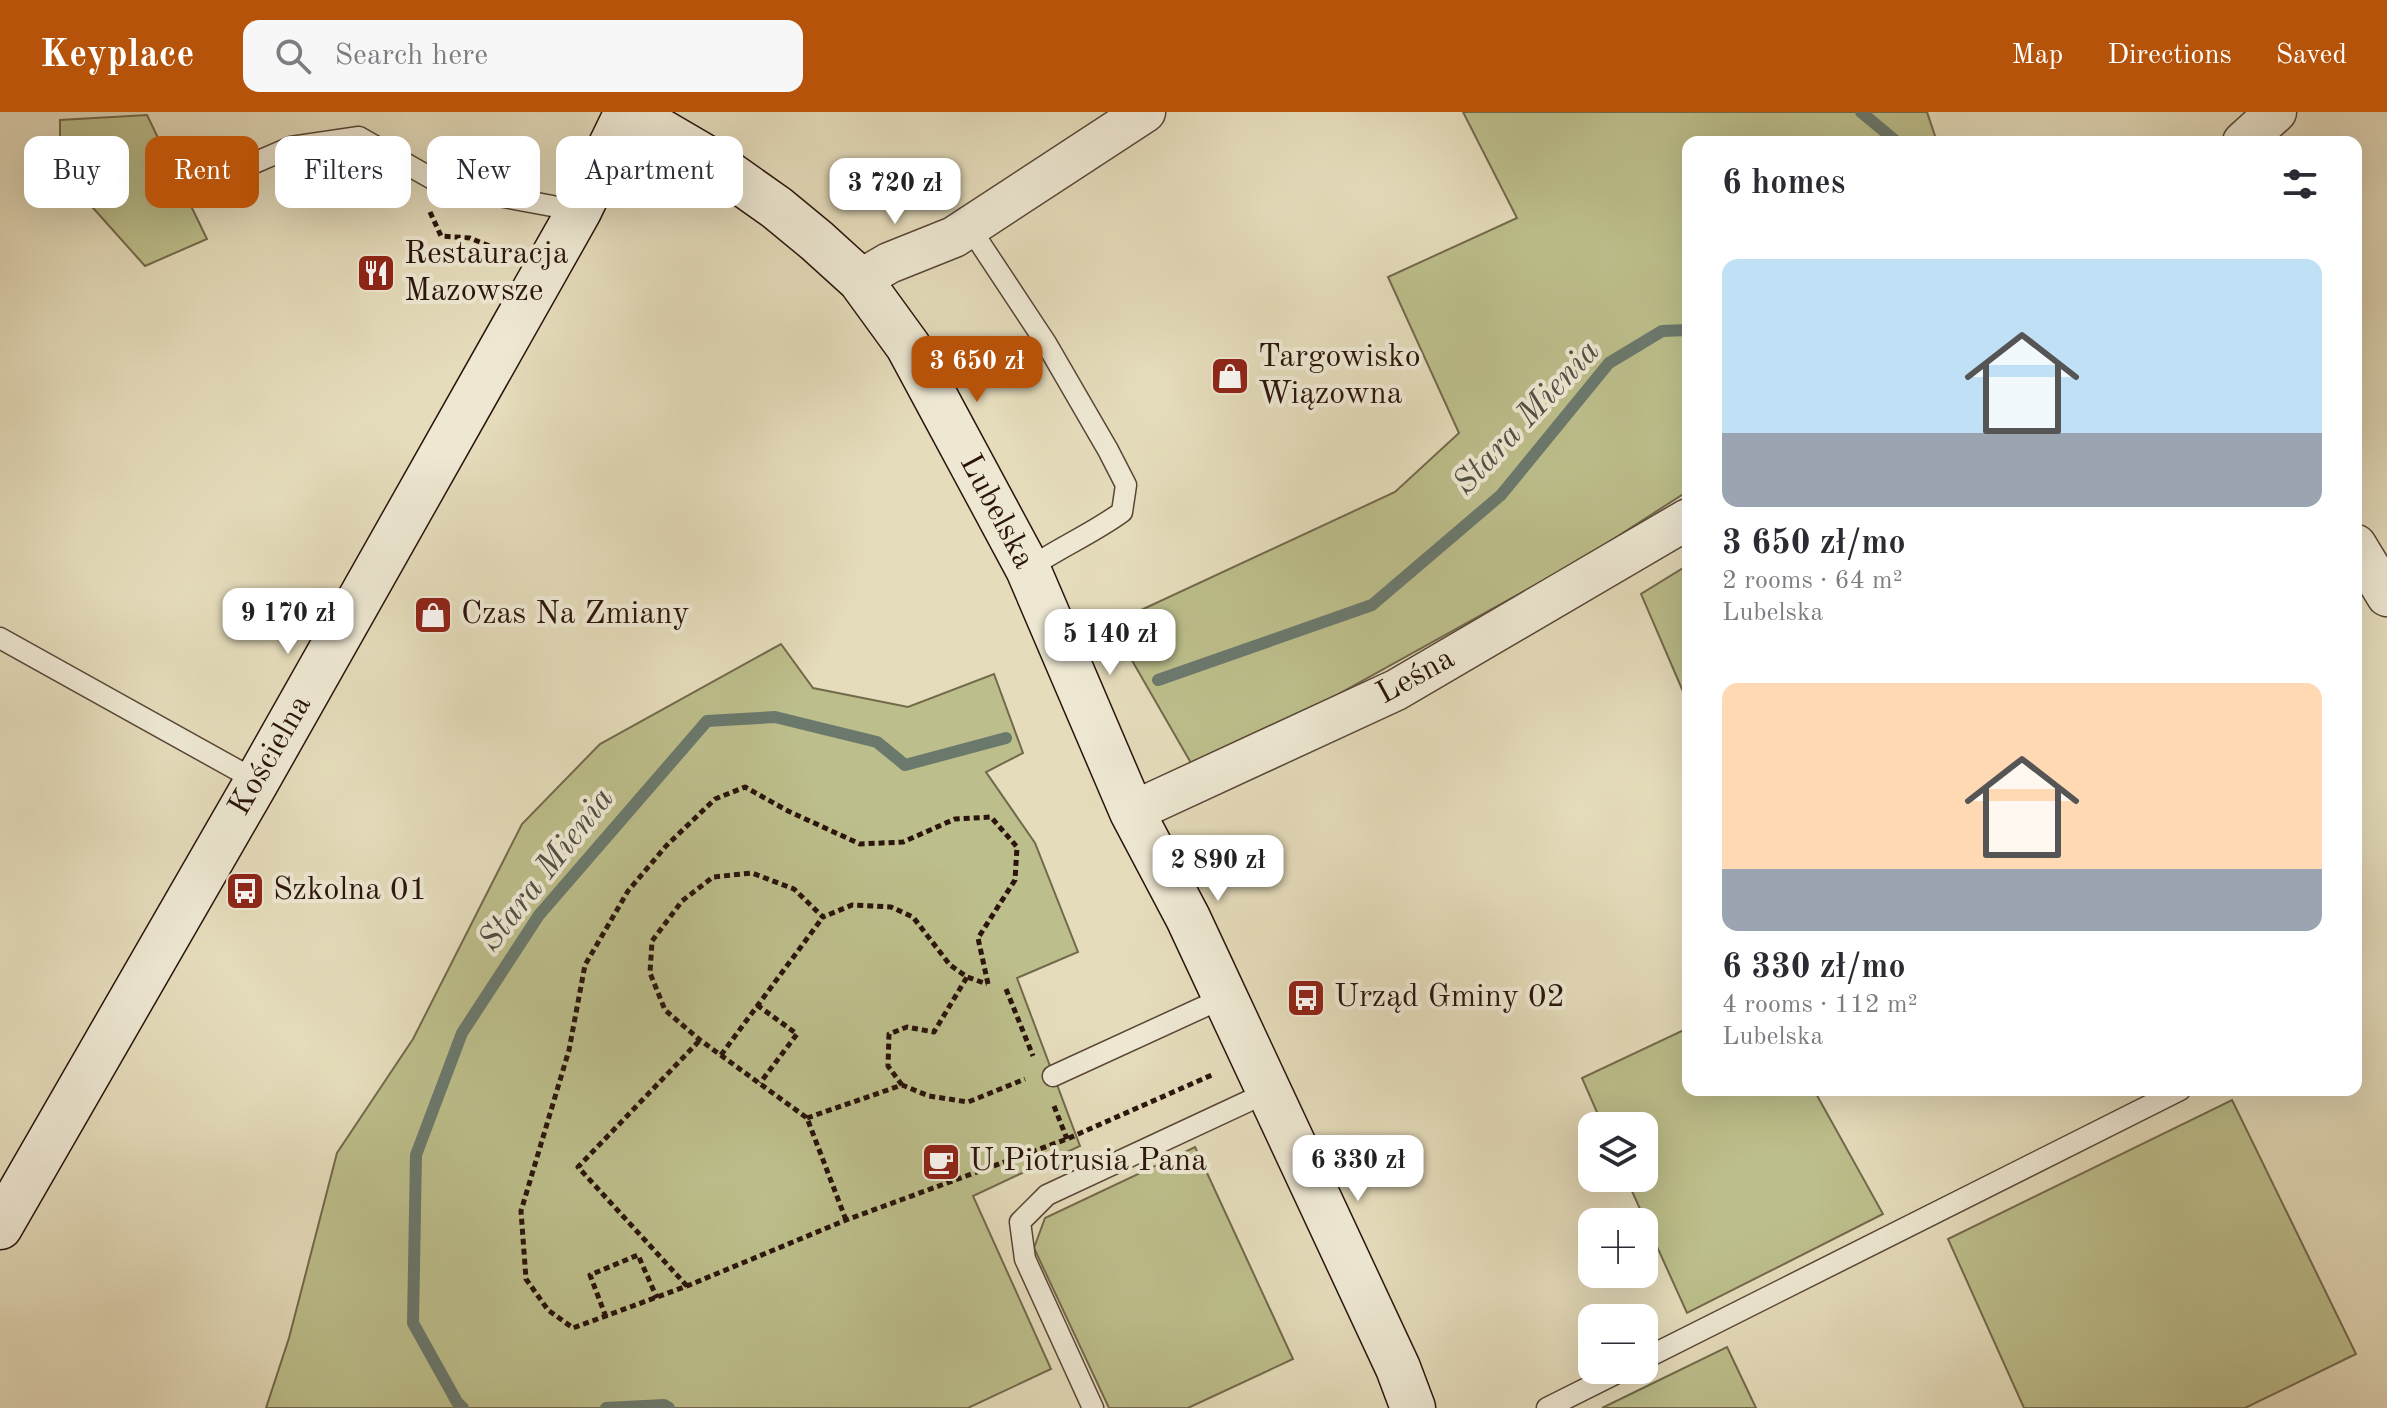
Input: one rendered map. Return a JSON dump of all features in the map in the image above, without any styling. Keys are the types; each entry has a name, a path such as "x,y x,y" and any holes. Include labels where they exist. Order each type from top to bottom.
{"main road":[{"name":"Kościelna","path":"0,1227 257,781 579,211 628,112"},
{"name":"Lubelska","path":"628,112 705,157 777,208 860,280 908,346 1028,569 1132,812 1188,918 1398,1368 1413,1408"}],"street":[{"path":"860,280 889,263 954,237 1145,112"},
{"path":"2250,136 2276,112"},
{"name":"Leśna","path":"1132,812 1396,690 1682,523"},
{"path":"2362,555 2387,596"}],"lane":[{"path":"259,161 291,147 359,137 445,186 579,211"},
{"path":"968,225 1046,343 1126,485 1122,512 1092,534 1059,548 1028,569"},
{"path":"0,638 257,781"},
{"path":"1053,1076 1223,998"},
{"path":"1093,1408 1025,1259 1020,1222 1047,1195 1260,1075"},
{"path":"1658,1352 2168,1096"},
{"path":"1547,1408 1595,1384"}],"path":[{"path":"721,1055 823,917 852,905 891,907 913,917 950,965 967,977 988,984 978,938 1015,880 1017,847 991,817 955,819 903,842 860,844 788,811 745,787 715,799 666,846 628,891 585,965 569,1050 521,1211 526,1279 548,1310 573,1328 657,1298 846,1220 1067,1139 1260,1075"},
{"path":"823,917 794,889 752,873 713,877 682,901 652,941 650,973 665,1010 700,1040 807,1118 846,1220"},
{"path":"967,977 934,1032 907,1027 889,1034 888,1066 902,1085 929,1096 968,1102 1040,1073 1053,1076"},
{"path":"757,1005 797,1034 760,1083"},
{"path":"687,1286 578,1167 700,1040"},
{"path":"807,1118 902,1085"},
{"path":"606,1317 590,1275 638,1255 657,1298"}],"green space":[{"path":"1463,112 1927,112 1935,136 1682,136 1682,495 1584,558 1324,702 1191,763 1111,624 1395,492 1459,433 1388,277 1517,218"},
{"path":"147,115 157,136 145,136 145,208 192,208 207,239 145,266 93,208 129,208 129,136 60,136 60,120"},
{"path":"1682,569 1682,689 1641,594"},
{"path":"781,644 813,688 908,707 994,674 1023,753 986,772 1035,843 1078,952 1017,978 1080,1146 973,1196 1051,1369 968,1408 266,1408 289,1338 337,1153 413,1039 522,824 600,744"},
{"path":"1682,1031 1682,1096 1817,1096 1883,1214 1687,1313 1658,1249 1658,1208 1640,1208 1632,1192 1658,1192 1658,1112 1597,1112 1582,1078"},
{"path":"2232,1100 2356,1354 2245,1408 2024,1408 1948,1239"},
{"path":"1195,1147 1293,1359 1188,1408 1109,1408 1034,1248 1045,1218"},
{"path":"1727,1347 1756,1408 1602,1408 1651,1384 1658,1384 1658,1381"}],"waterway":[{"name":"Stara Mienia","path":"1861,112 1890,136"},
{"name":"Stara Mienia","path":"1158,680 1372,605 1501,495 1609,363 1662,331 1682,330"},
{"name":"Stara Mienia","path":"463,1408 413,1323 416,1155 462,1033 539,915 707,721 775,717 877,742 905,765 1006,738"},
{"name":"Stara Mienia","path":"606,1408 664,1405 669,1408"}],"place":[{"name":"Restauracja Mazowsze","path":"376,273"},
{"name":"Targowisko Wiązowna","path":"1230,376"},
{"name":"Czas Na Zmiany","path":"433,615"},
{"name":"Szkolna 01","path":"245,891"},
{"name":"Urząd Gminy 02","path":"1306,998"},
{"name":"U Piotrusia Pana","path":"941,1162"}]}
